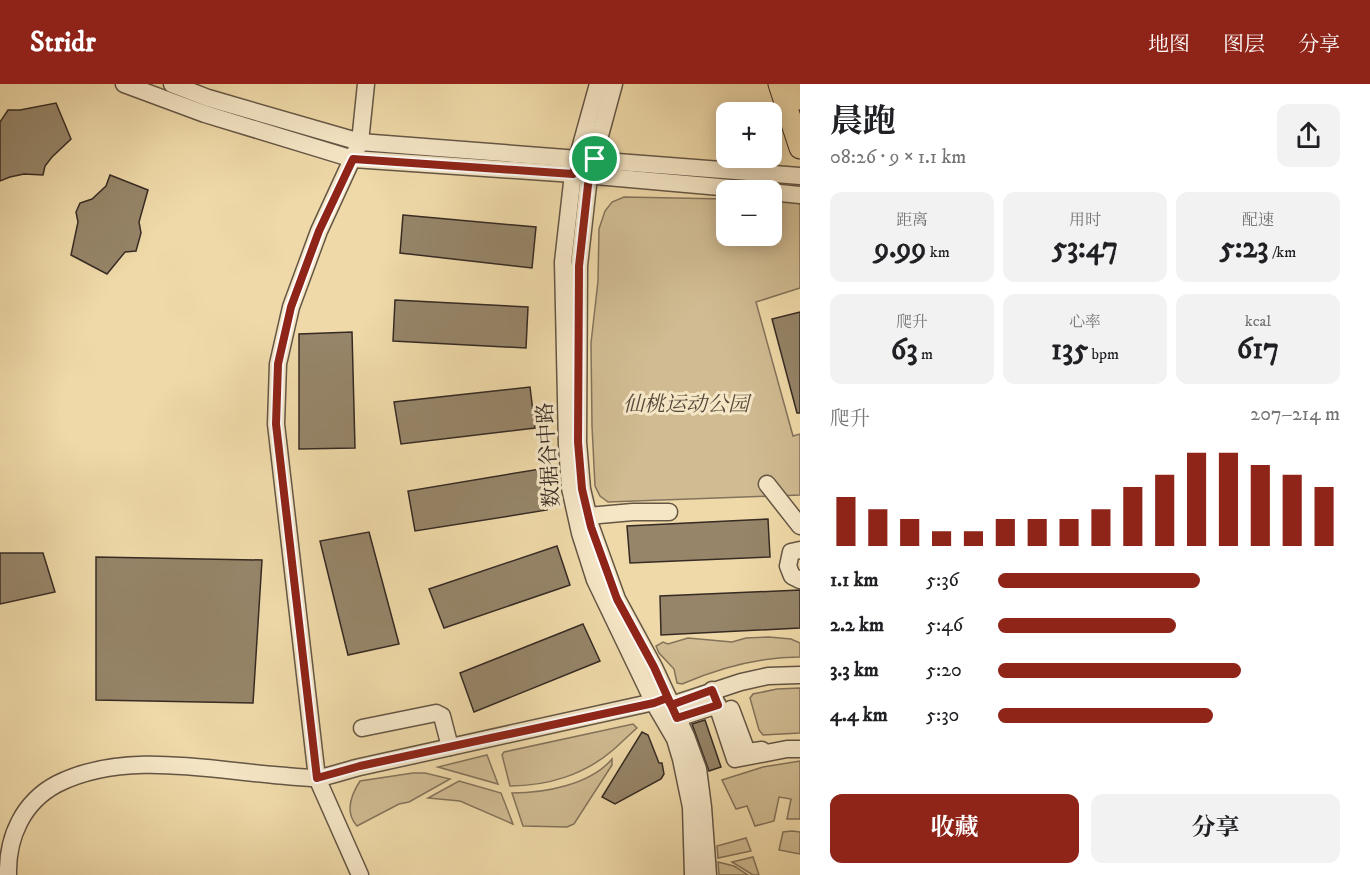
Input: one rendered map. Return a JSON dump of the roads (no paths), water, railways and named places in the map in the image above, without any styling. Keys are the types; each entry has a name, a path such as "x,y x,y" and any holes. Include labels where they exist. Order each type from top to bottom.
{"main road":[{"path":"779,84 800,148"},
{"path":"795,84 800,99"}],"street":[{"path":"124,84 205,114 353,159 800,176"},
{"path":"172,84 208,98 360,142 584,167 716,185"},
{"path":"360,875 317,778 276,424 278,364 295,296 319,231 360,142 366,84"},
{"name":"数据谷中路","path":"597,84 584,167 562,262 570,488 580,532 595,580 686,736 698,769 708,875"},
{"name":"数据谷中路","path":"614,84 584,167 579,266 578,442 582,489 602,561 617,599 654,667 668,706 689,792 693,875"},
{"path":"782,193 800,195"},
{"path":"767,484 800,526"},
{"path":"588,516 633,512 669,513"},
{"path":"800,550 791,552 789,566 792,576 800,580"},
{"path":"8,875 13,836 24,811 43,792 74,776 104,767 153,765 317,778 360,766 450,747 668,706 719,694 761,677 800,677"},
{"path":"719,694 727,698 747,752 800,748"},
{"path":"719,694 735,759 800,748"},
{"path":"362,728 436,713 442,716 450,747"}],"park label":[{"name":"仙桃运动公园","path":"686,404"}]}
